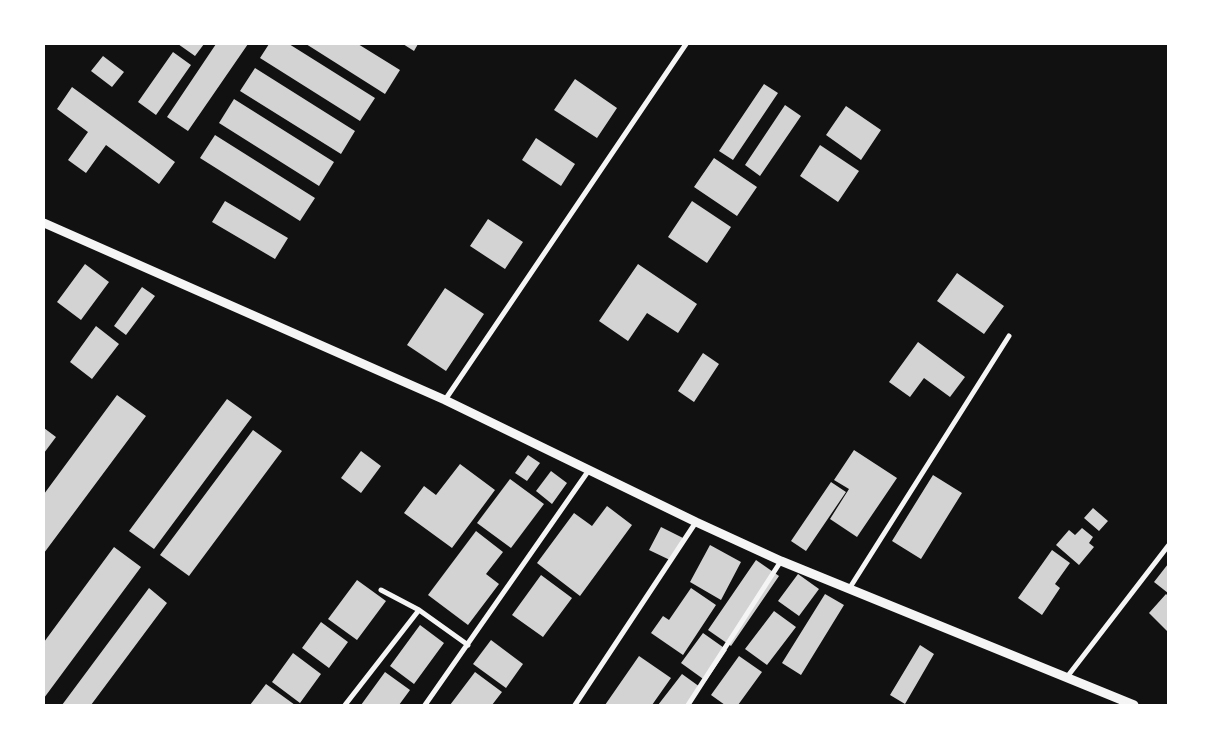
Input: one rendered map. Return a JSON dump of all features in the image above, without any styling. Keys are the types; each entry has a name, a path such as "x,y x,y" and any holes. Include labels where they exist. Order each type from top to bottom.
{"street":[{"path":"445,400 686,44"},
{"path":"44,223 445,400 696,522 781,561 1067,677 1123,703 1134,705"},
{"path":"849,589 1009,336"},
{"path":"425,705 589,470"},
{"path":"575,705 696,522"},
{"path":"1067,677 1168,546"},
{"path":"688,705 781,561"},
{"path":"381,590 419,610 468,645"},
{"path":"345,705 419,610"}],"building":[{"path":"178,44 204,44 195,56"},
{"path":"216,44 248,44 188,131 167,117"},
{"path":"269,44 289,44 375,98 360,121 260,58"},
{"path":"306,44 358,44 400,70 385,94"},
{"path":"403,44 418,44 414,51"},
{"path":"173,52 191,65 156,115 138,102"},
{"path":"103,56 124,72 112,87 91,71"},
{"path":"255,68 355,131 341,154 240,91"},
{"path":"575,79 617,108 597,138 554,110"},
{"path":"764,84 778,93 733,160 719,151"},
{"path":"72,87 175,162 159,184 106,145 86,173 68,160 88,132 57,109"},
{"path":"234,99 334,162 319,186 219,123"},
{"path":"785,105 801,116 760,176 745,165"},
{"path":"846,106 881,130 861,160 826,135"},
{"path":"215,135 315,198 300,221 200,158"},
{"path":"536,138 575,164 561,186 522,160"},
{"path":"820,145 859,171 838,202 800,176"},
{"path":"714,158 757,187 737,216 694,187"},
{"path":"225,201 288,238 275,259 212,222"},
{"path":"692,201 731,227 707,263 668,237"},
{"path":"488,219 523,242 505,269 470,246"},
{"path":"85,264 109,282 81,320 57,302"},
{"path":"638,264 697,304 678,333 647,313 628,341 599,321"},
{"path":"957,273 1004,306 984,334 937,301"},
{"path":"142,287 155,296 126,335 114,326"},
{"path":"445,288 484,314 446,371 407,345"},
{"path":"96,326 119,344 92,379 70,362"},
{"path":"918,342 965,377 950,397 924,378 910,397 889,382"},
{"path":"703,353 719,364 694,402 678,391"},
{"path":"117,395 146,416 44,553 44,494"},
{"path":"227,399 252,417 154,549 129,531"},
{"path":"44,428 56,437 44,453"},
{"path":"253,430 282,451 189,576 160,555"},
{"path":"854,450 897,478 857,537 830,519 849,489 834,480"},
{"path":"361,451 381,466 361,493 341,478"},
{"path":"528,455 540,463 527,481 515,473"},
{"path":"460,464 495,490 452,548 404,513 424,486 436,495"},
{"path":"551,471 567,483 552,504 536,491"},
{"path":"933,475 962,493 921,559 892,541"},
{"path":"510,479 544,504 511,548 477,523"},
{"path":"831,482 846,492 806,551 791,541"},
{"path":"607,506 632,525 580,596 537,563 574,513 592,526"},
{"path":"1093,508 1108,521 1099,531 1084,518"},
{"path":"661,527 683,538 672,561 649,550"},
{"path":"1082,528 1093,537 1089,543 1094,547 1079,565 1056,545 1069,530 1075,535"},
{"path":"476,531 503,552 486,574 499,584 468,625 428,595"},
{"path":"710,545 741,562 721,600 690,582"},
{"path":"114,547 141,567 44,698 44,642"},
{"path":"1052,550 1070,563 1055,584 1060,588 1042,615 1018,598"},
{"path":"756,560 779,576 731,646 708,630"},
{"path":"1168,564 1168,593 1154,582"},
{"path":"798,574 819,589 799,616 778,601"},
{"path":"541,575 572,598 543,637 512,615"},
{"path":"357,580 386,601 357,640 328,619"},
{"path":"149,588 167,603 91,705 62,705"},
{"path":"691,588 716,605 683,655 651,633 663,616 669,620"},
{"path":"825,594 844,605 801,675 782,663"},
{"path":"1166,594 1168,596 1168,632 1149,613"},
{"path":"774,611 796,627 767,665 745,649"},
{"path":"321,622 348,642 329,668 302,648"},
{"path":"420,625 444,643 414,684 390,666"},
{"path":"703,633 727,650 706,681 681,663"},
{"path":"491,640 523,664 506,688 473,664"},
{"path":"920,645 934,654 905,704 890,695"},
{"path":"293,653 321,674 300,703 272,682"},
{"path":"639,656 671,678 652,705 605,705"},
{"path":"739,656 762,672 738,705 725,705 711,695"},
{"path":"385,672 410,690 399,705 361,705"},
{"path":"475,672 502,692 492,705 450,705"},
{"path":"682,674 700,687 686,705 658,705"},
{"path":"266,684 295,705 250,705"}]}
